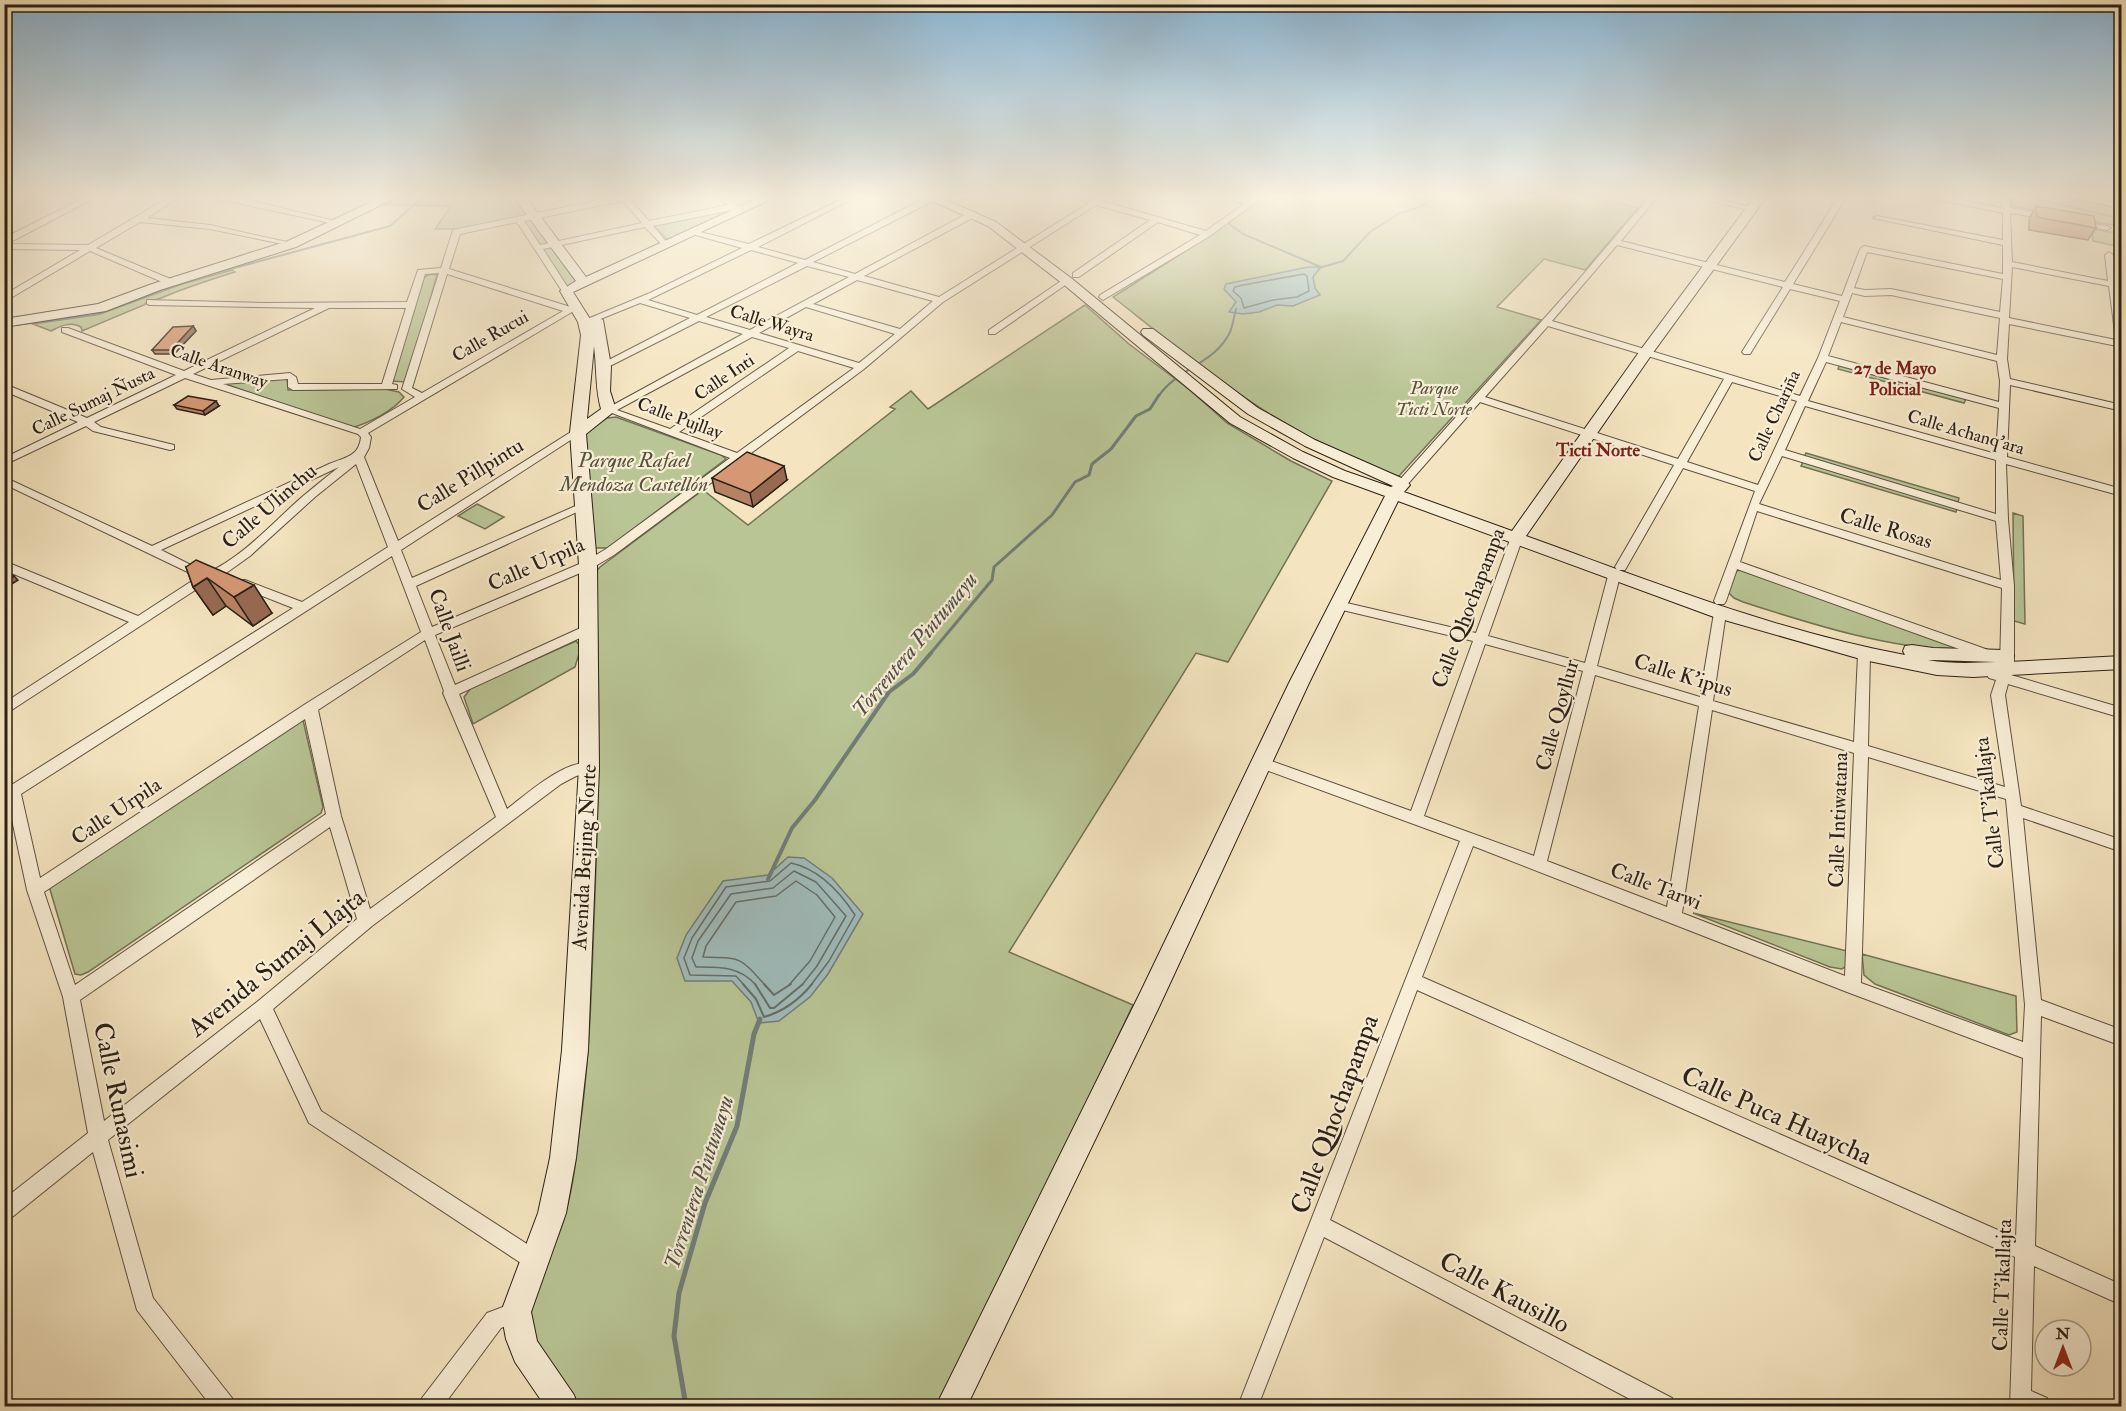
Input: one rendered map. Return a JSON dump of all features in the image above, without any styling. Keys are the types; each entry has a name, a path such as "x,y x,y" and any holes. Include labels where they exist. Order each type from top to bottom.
{"street":[{"path":"4,299 67,262"},
{"path":"123,262 170,282"},
{"path":"4,323 101,308 170,282 235,262"},
{"path":"407,389 446,262"},
{"name":"Avenida Beijing Norte","path":"551,262 576,287"},
{"name":"Avenida Beijing Norte","path":"563,262 590,320 604,366 603,390 609,410"},
{"path":"576,287 631,262"},
{"path":"590,320 720,262"},
{"path":"803,262 940,300"},
{"name":"Calle Pillpintu","path":"8,791 303,607 609,410 885,262"},
{"name":"Calle Urpila","path":"35,890 312,706 430,633 588,565 610,552 861,367 940,300 999,262"},
{"path":"1050,262 1182,368"},
{"path":"992,332 1095,262"},
{"path":"1103,297 1161,262"},
{"path":"951,1407 1338,605 1398,489 1599,262"},
{"path":"1699,262 1787,285 1847,295 1891,292 2121,346 2117,286 2111,262"},
{"name":"Calle Qhochapampa","path":"1415,819 1519,533 1647,351 1714,262"},
{"path":"1747,352 1802,262"},
{"name":"Calle Chariña","path":"1673,917 1720,607 1753,506 1839,319 1859,262"},
{"name":"Calle Chariña","path":"1930,262 2007,277"},
{"path":"604,366 807,263"},
{"path":"2008,264 2117,286"},
{"name":"Calle T'ikallajta","path":"2008,264 2002,359 2005,381 2001,460 2002,519 2008,586 1998,695 2014,803 2033,1005 2025,1254 2027,1404"},
{"path":"386,386 421,272 443,270 572,309"},
{"path":"1071,278 1103,297 1182,368 1235,420 1340,474 1398,489 1618,571 1864,654 1937,668 1973,670 2002,664 2121,650"},
{"name":"Avenida Beijing Norte","path":"576,287 572,309 590,320"},
{"name":"Calle Wayra","path":"638,300 861,367"},
{"path":"150,302 185,305 325,307 411,305"},
{"path":"805,304 902,333"},
{"name":"Calle Sumaj Ñusta","path":"4,462 325,307"},
{"name":"Calle Rucui","path":"421,396 572,309"},
{"path":"1839,319 2002,359"},
{"name":"Avenida Beijing Norte","path":"563,1407 526,1355 517,1329 516,1312 552,1213 570,1106 589,768 588,565 578,432 590,320"},
{"name":"Calle Achanq'ara","path":"1546,322 1647,351 1802,401 2121,493"},
{"name":"Calle Aranway","path":"64,330 184,375 362,432"},
{"name":"Calle Inti","path":"671,433 796,348"},
{"path":"1822,358 2003,406"},
{"path":"210,382 290,376 293,379 293,387 386,386 407,389 421,396"},
{"name":"Calle Qoyllur","path":"1539,864 1618,571 1730,377"},
{"path":"2005,381 2121,408"},
{"path":"8,389 106,432 170,447"},
{"path":"151,550 180,534 288,488 329,466 358,456 366,445 366,437 362,432 421,396"},
{"path":"1478,398 1760,489"},
{"name":"Calle Pujllay","path":"609,410 739,458"},
{"path":"1779,452 2002,519"},
{"name":"Calle Jailli","path":"358,456 411,583 450,693 503,817"},
{"name":"Calle Ulinchu","path":"4,710 138,621 214,575 257,544 358,456"},
{"path":"4,480 151,550 303,607"},
{"path":"288,488 310,496"},
{"path":"411,583 584,506"},
{"name":"Calle Rosas","path":"1753,506 2008,586"},
{"path":"1734,564 2002,664 2121,713"},
{"path":"4,565 138,621"},
{"name":"Calle K'ipus","path":"1338,605 1479,638 1591,669 1861,750 2014,803 2121,846"},
{"path":"1720,607 1899,649 2002,664 2121,662"},
{"path":"450,693 590,629"},
{"name":"Calle Intiwatana","path":"1853,987 1864,654"},
{"path":"312,706 311,713 334,816 366,921"},
{"name":"Calle Tarwi","path":"1263,763 1539,864 1853,987 2031,1053"},
{"name":"Avenida Sumaj Llajta","path":"4,1211 263,1006 366,921 503,817 556,780 573,771 589,768"},
{"name":"Calle Runasimi","path":"8,791 35,890 71,997 98,1136 144,1303 224,1407"},
{"path":"71,997 334,816"},
{"name":"Calle Qhochapampa","path":"1248,1407 1321,1225 1412,980 1468,839"},
{"name":"Calle Puca Huaycha","path":"1412,980 2121,1295"},
{"path":"2033,1005 2121,1038"},
{"path":"263,1006 315,1117 534,1260"},
{"name":"Calle Kausillo","path":"1321,1225 1664,1407"},
{"path":"430,1407 494,1320 516,1312"}],"green space":[{"path":"550,262 562,262 577,283 567,288"},
{"name":"Parque Ticti Norte","path":"1169,262 1541,262 1497,307 1541,320 1399,476 1375,468 1319,442 1256,405 1198,364 1113,297"},
{"path":"1555,262 1592,262 1585,270"},
{"path":"232,270 235,272 150,301 82,331 81,327 73,324 51,331 33,324 100,314 182,284"},
{"path":"431,274 437,275 407,382 390,381 424,277"},
{"path":"1085,305 1129,344 1190,390 1227,423 1291,461 1332,481 1228,662 1196,653 1009,952 1133,1005 942,1406 579,1406 537,1350 531,1331 531,1315 537,1286 561,1230 568,1202 582,1112 587,1058 592,977 598,774 599,694 595,573 703,490 748,525 895,409 890,407 911,391 928,409"},
{"path":"1839,366 1966,399 1964,403 1838,369"},
{"path":"287,378 288,390 385,389 399,392 404,397 380,416 351,428 228,385 229,383"},
{"name":"Parque Rafael Mendoza Castellón","path":"616,417 721,455 726,459 608,548 593,548 585,433 607,418"},
{"path":"1806,453 1959,498 1958,502 1804,457"},
{"path":"1803,462 1957,508 1956,512 1801,466"},
{"path":"477,504 504,517 485,529 458,516"},
{"path":"2013,513 2023,516 2025,624 2014,621"},
{"path":"1741,570 1959,646 1963,651 1907,645 1851,634 1743,602 1728,592 1736,571"},
{"path":"576,641 581,647 575,667 473,724 464,697 471,688"},
{"path":"303,720 323,807 321,813 88,972 81,975 75,974 49,886"},
{"path":"1693,913 1847,951 1846,966 1842,969 1830,967"},
{"path":"1862,954 2016,996 2017,1032 2009,1035 1875,984 1864,975"}],"water":[{"path":"1308,267 1321,267 1313,277 1315,288 1320,295 1293,306 1277,305 1259,312 1243,314 1229,312 1236,302 1224,289 1226,284"},
{"path":"788,857 804,858 832,878 863,914 828,974 810,997 779,1021 759,1023 751,1002 732,981 685,981 677,958 686,935 723,881 768,875"}],"building":[{"path":"193,326 171,350 152,350 173,327"},
{"path":"188,396 216,401 203,411 174,405"},
{"path":"747,452 784,466 750,493 712,478"},
{"path":"196,560 254,585 234,597 207,578 193,587 186,567"},
{"path":"4,571 14,576 4,582"}],"waterway":[{"path":"197,278 257,262"},
{"path":"1309,262 1321,267"},
{"name":"Torrentera Pintumayu","path":"1319,268 1340,262"},
{"path":"15,325 94,315 176,285"},
{"name":"Torrentera Pintumayu","path":"1158,397 1175,379 1206,359 1223,343 1231,329 1236,309"},
{"name":"Torrentera Pintumayu","path":"930,654 992,580 994,567 1052,515 1075,482 1089,475 1092,464 1111,449 1136,416 1150,409 1159,395"},
{"name":"Torrentera Pintumayu","path":"768,879 792,828 815,800 889,692 913,674 931,653"},
{"name":"Torrentera Pintumayu","path":"686,1406 674,1336 679,1293 705,1203 737,1126 754,1034 760,1019"}],"district":[{"name":"27 de Mayo Policial","path":"1895,378"},
{"name":"Ticti Norte","path":"1598,450"}]}
